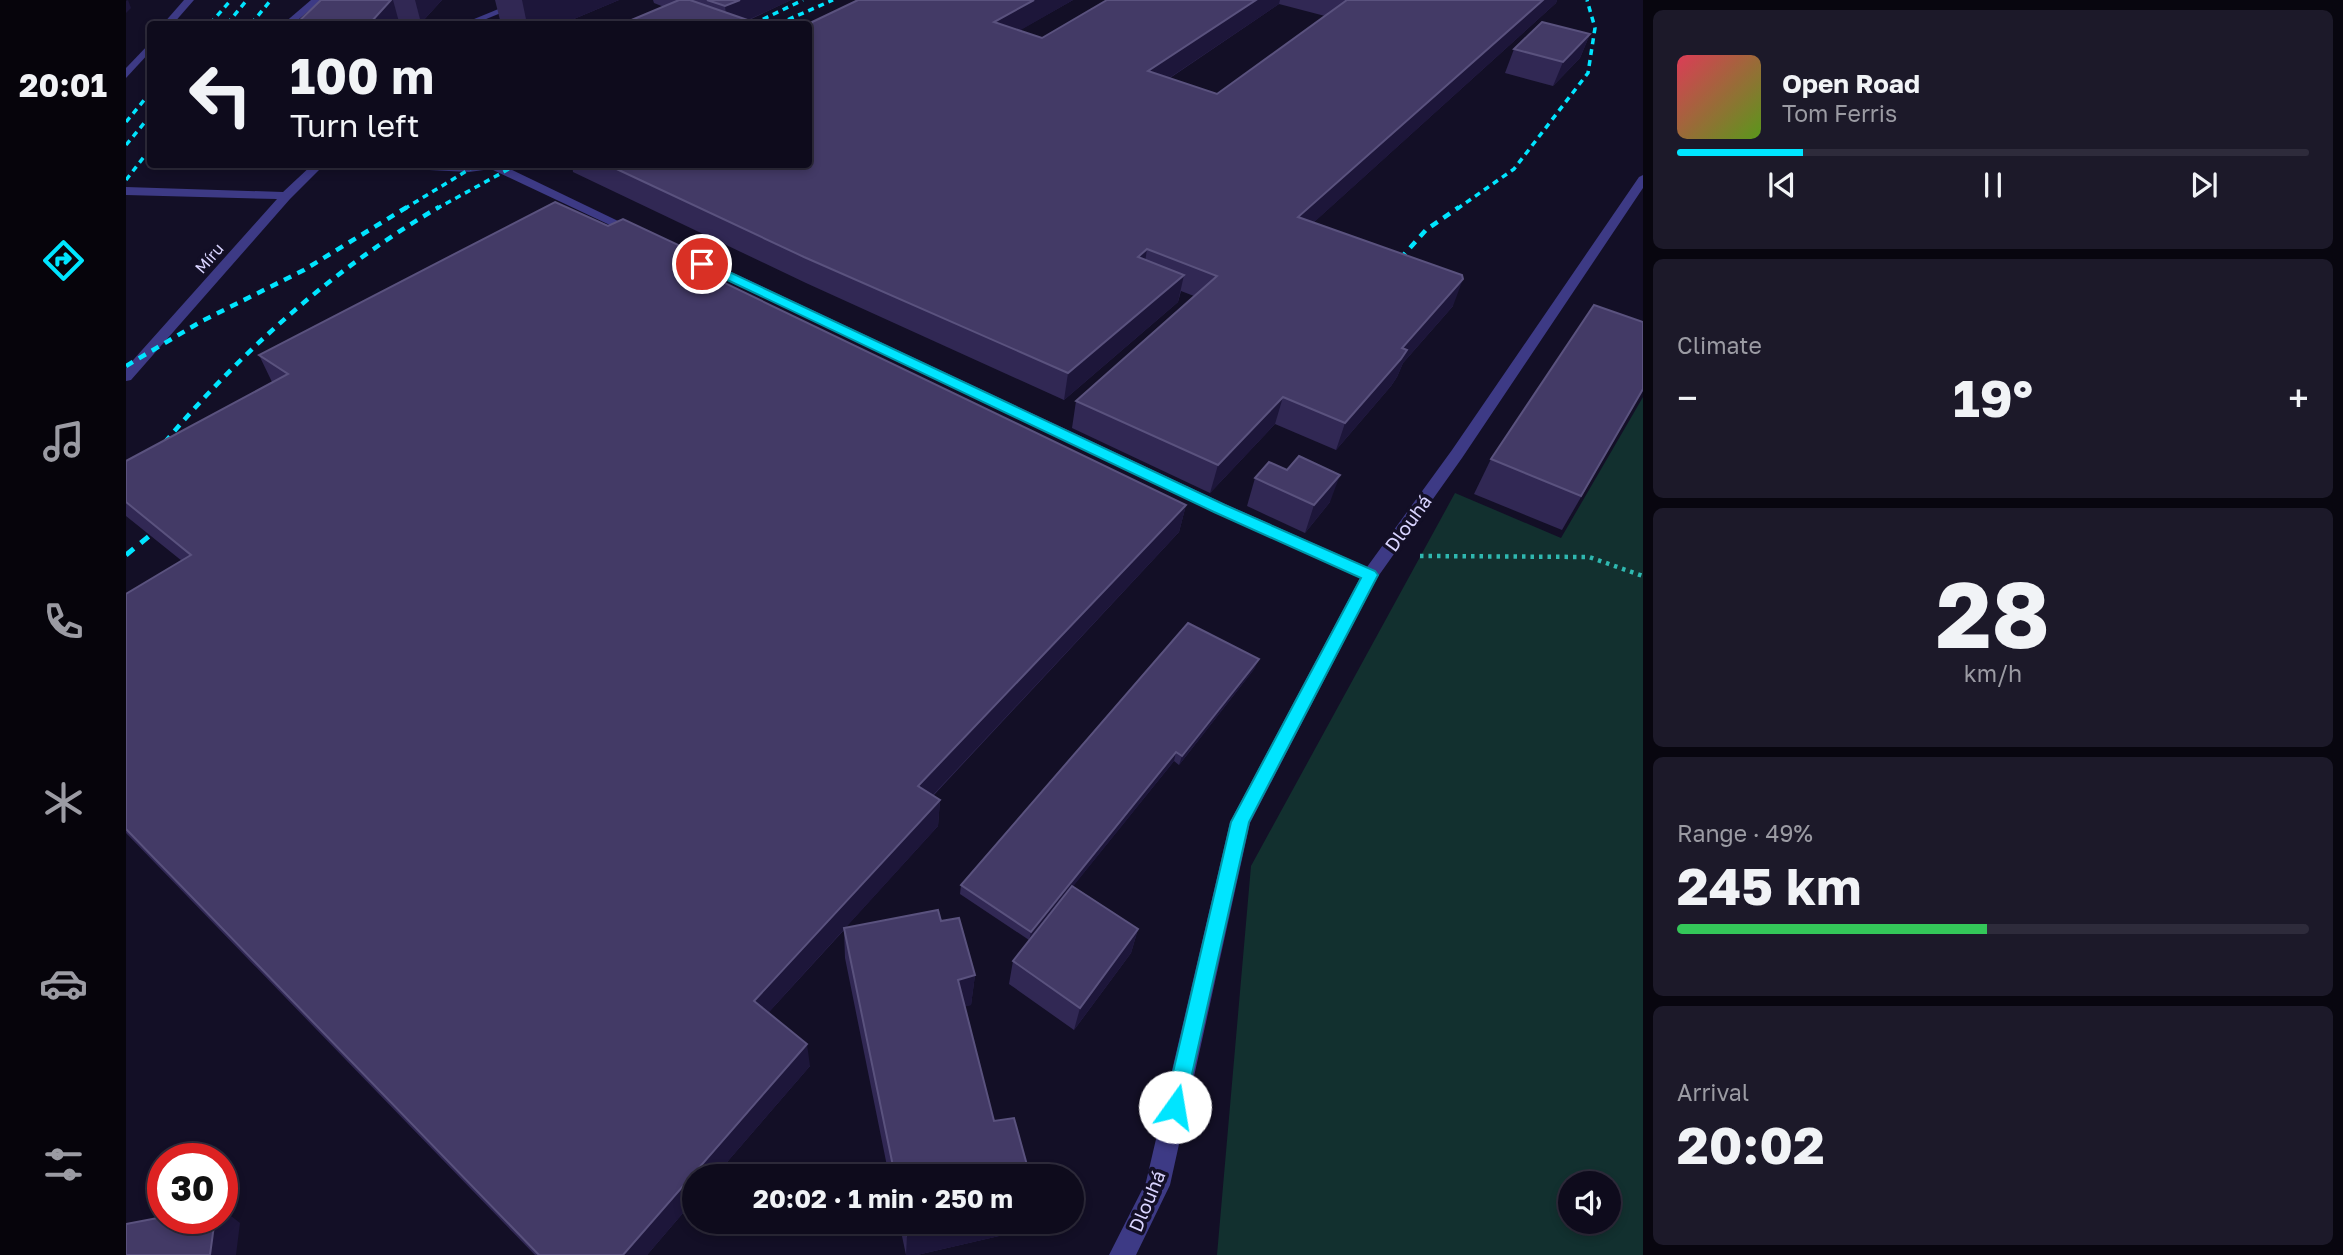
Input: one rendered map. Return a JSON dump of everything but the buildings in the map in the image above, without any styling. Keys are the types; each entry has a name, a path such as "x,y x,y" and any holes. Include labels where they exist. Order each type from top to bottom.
{"street":[{"path":"172,21 189,0"},
{"path":"292,21 317,0"},
{"path":"469,21 489,0"},
{"path":"474,21 528,0"},
{"path":"126,75 147,50"},
{"name":"Míru","path":"126,377 286,196 316,168"},
{"path":"449,168 479,168"},
{"path":"502,168 643,236"},
{"name":"Dlouhá","path":"1122,1255 1158,1185 1240,822 1370,575 1457,454 1643,179"},
{"path":"126,191 286,196"},
{"path":"693,260 1219,508 1370,575"}],"path":[{"path":"1383,556 1589,557 1643,576"}],"green space":[{"path":"1643,397 1643,1255 1217,1255 1251,866 1455,493 1561,538"}],"railway":[{"path":"213,21 231,0"},
{"path":"230,21 247,0"},
{"path":"254,21 271,0"},
{"path":"759,21 803,0"},
{"path":"785,21 833,0"},
{"path":"1457,209 1514,169 1588,73 1595,28 1587,0"},
{"path":"126,122 147,97"},
{"path":"126,145 147,120"},
{"path":"126,180 147,153"},
{"path":"404,209 471,168"},
{"path":"436,209 511,168"},
{"path":"126,366 202,321 304,270 407,207"},
{"path":"155,454 218,383 286,318 359,259 439,207"},
{"path":"1390,270 1426,230 1459,207"},
{"path":"126,555 164,524"}],"route":[{"path":"702,264 1219,508 1370,575 1240,822 1175,1107"}]}
